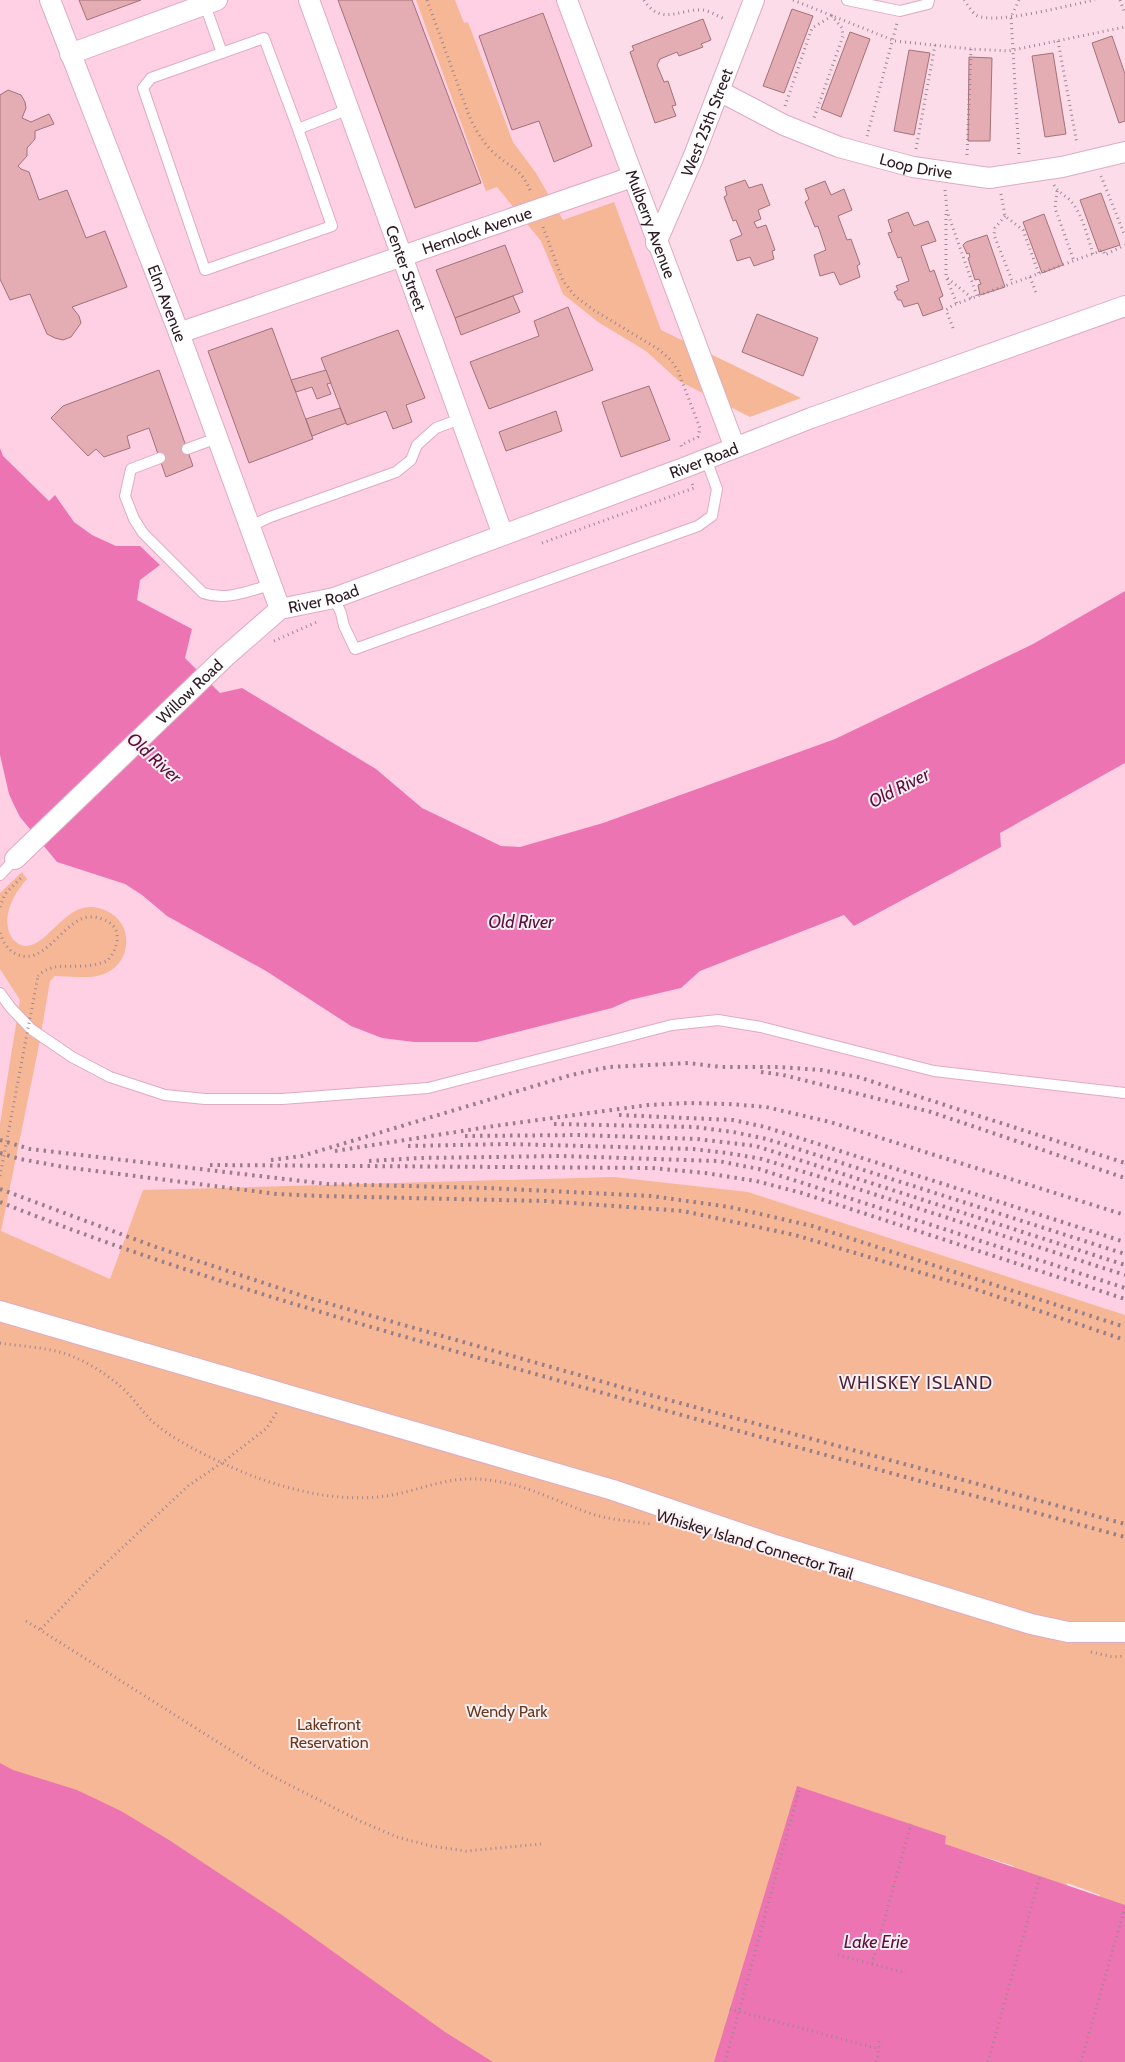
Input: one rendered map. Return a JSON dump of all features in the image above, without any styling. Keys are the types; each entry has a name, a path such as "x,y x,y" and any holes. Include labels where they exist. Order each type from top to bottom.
{"street":[{"name":"Elm Avenue","path":"50,0 179,333 280,609"},
{"name":"Center Street","path":"309,0 503,535"},
{"name":"Mulberry Avenue","path":"567,0 656,242 735,448"},
{"name":"West 25th Street","path":"656,242 693,158 754,0"},
{"path":"70,54 211,2"},
{"name":"Loop Drive","path":"719,92 784,125 840,147 913,167 989,178 1062,167 1125,152"},
{"name":"Hemlock Avenue","path":"179,333 632,177"},
{"name":"River Road","path":"280,609 338,605 503,535 811,418 1125,306"},
{"name":"Willow Road","path":"20,867 225,657 280,609"},
{"path":"0,1311 614,1490 772,1544 1031,1624 1068,1632 1125,1632"}],"lane":[{"path":"847,0 900,11 928,4 930,0"},
{"path":"211,2 222,53"},
{"path":"264,38 298,129 332,226 205,270 143,88 151,78 264,38"},
{"path":"298,129 349,109"},
{"path":"249,527 270,517 396,472 411,460 417,446 436,428 460,419"},
{"path":"187,449 217,438"},
{"path":"160,458 131,469 125,496 134,519 143,532 203,593 214,597 227,597 271,585"},
{"path":"338,605 344,626 355,649 698,526 712,516 717,489 706,459"},
{"path":"0,874 20,867"},
{"path":"0,993 31,1029 72,1058 110,1078 165,1095 205,1099 282,1099 428,1088 672,1025 718,1020 761,1027 934,1071 1125,1093"}],"path":[{"path":"427,0 470,118 478,134 492,151 521,173 534,200"},
{"path":"644,0 660,14 679,15 704,10 725,19"},
{"path":"792,0 893,40 971,49 1013,50 1125,27"},
{"path":"964,0 976,15 986,18 1011,17 1095,0"},
{"path":"1019,0 1011,17 1020,156"},
{"path":"1120,0 1125,14"},
{"path":"866,141 900,11"},
{"path":"784,109 812,28 832,16"},
{"path":"812,122 843,36 842,28 832,16"},
{"path":"1058,40 1077,145"},
{"path":"916,150 935,45"},
{"path":"967,155 971,49"},
{"path":"1100,172 1125,236"},
{"path":"1052,181 1057,191 1069,198 1076,207 1094,254"},
{"path":"945,184 946,277 957,304"},
{"path":"1000,187 1005,216 1023,230 1039,274"},
{"path":"1057,191 1055,208 1074,261"},
{"path":"946,211 975,297"},
{"path":"1005,216 995,228 994,235 1014,283"},
{"path":"541,223 563,281 575,296 592,309 658,349 671,360 678,371 700,428 698,437 681,445"},
{"path":"953,328 946,310 957,304 1104,250 1105,255 1125,245"},
{"path":"946,277 975,297"},
{"path":"1030,277 1037,295"},
{"path":"266,645 338,605"},
{"path":"0,907 20,867"},
{"path":"0,933 7,948 22,956 31,956 42,950 83,918 96,916 112,923 118,938 117,947 106,961 84,966 53,966 38,976 0,1176"},
{"name":"Whiskey Island Connector Trail","path":"0,1343 58,1352 74,1357 89,1365 121,1388 133,1399 143,1413 176,1438 256,1477 307,1493 349,1497 390,1495 450,1480 494,1481 518,1485 593,1514 655,1525"},
{"path":"41,1629 89,1579 188,1486 224,1462 267,1428 287,1395"},
{"path":"26,1621 270,1775 360,1821 398,1836 432,1846 466,1851 541,1844"},
{"path":"1088,1652 1125,1656"},
{"path":"725,2062 800,1787"},
{"path":"872,1964 911,1824"},
{"path":"988,2062 1040,1876"},
{"path":"1081,2062 1125,1908"},
{"path":"838,1954 906,1973"},
{"path":"730,2009 879,2049"},
{"path":"876,2062 879,2041"}],"shaded area":[{"path":"0,0 567,0 735,448 1125,306 1125,591 1033,644 835,739 603,823 520,847 501,846 448,822 422,808 376,769 242,688 220,693 185,658 192,629 137,600 140,580 159,564 140,547 116,546 92,535 74,522 55,496 49,501 3,456 0,448"},
{"path":"0,755 9,794 20,817 57,862 125,884 142,895 167,916 266,971 351,1026 477,1042 612,1008 630,1000 681,988 700,971 844,915 855,926 944,878 1000,833 1125,763 1125,1315 748,1192 110,1279 0,1231"}],"green space":[{"path":"416,0 455,0 464,23 468,22 513,142 536,173 563,220 614,202 661,330 801,398 750,417 679,381 646,351 598,322 563,294 541,241 497,187 486,191"},
{"name":"Lakefront Reservation","path":"22,872 27,879 13,899 7,923 12,938 16,942 25,946 35,943 71,913 81,908 93,907 107,911 116,917 123,926 126,935 126,945 119,963 101,975 90,977 55,976 50,981 39,1045 1,1231 110,1279 143,1190 614,1177 748,1192 1125,1315 1125,2014 1053,2062 1100,1895 1067,1883 1017,2062 959,2062 1014,1866 945,1845 771,2062 0,2062 0,1124 20,1000 0,969 0,893"}],"water":[{"name":"Old River","path":"0,448 3,456 49,501 55,495 74,522 92,535 116,546 140,546 160,565 140,580 137,600 192,629 185,658 220,693 242,688 376,769 422,808 501,846 520,847 603,823 835,739 1033,644 1125,591 1125,763 1000,833 1001,847 854,926 844,915 700,971 681,988 630,1000 612,1008 477,1042 414,1042 382,1038 351,1026 266,971 167,916 142,895 125,884 57,862 20,817 9,794 0,755"},
{"path":"0,1763 13,1770 77,1790 121,1811 169,1840 282,1915 445,2032 493,2062 0,2062"},
{"name":"Lake Erie","path":"797,1786 946,1836 945,1844 1125,1905 1125,2062 714,2062"}],"building":[{"path":"79,0 141,0 87,20"},
{"path":"338,0 412,0 481,183 415,208"},
{"path":"792,9 813,16 784,93 763,86"},
{"path":"543,13 592,146 554,162 539,121 512,130 479,36"},
{"path":"703,19 711,40 701,44 703,47 679,56 677,52 660,59 657,65 664,82 668,81 676,105 672,106 676,116 655,123 630,52 634,50 632,46"},
{"path":"850,32 870,39 841,117 821,109"},
{"path":"1112,36 1125,74 1125,121 1119,123 1092,43"},
{"path":"909,50 930,53 914,135 894,131"},
{"path":"1053,53 1066,134 1045,137 1032,56"},
{"path":"969,57 992,58 990,141 968,141"},
{"path":"8,90 21,95 25,102 26,108 22,118 31,122 49,114 54,124 35,131 35,139 27,148 27,156 18,166 29,172 39,200 67,190 86,238 105,231 127,287 72,307 79,316 81,323 71,337 63,340 47,334 30,294 10,300 0,279 0,95"},
{"path":"745,180 749,188 762,184 770,205 758,210 761,219 754,222 757,228 766,225 775,250 772,251 774,259 754,266 750,257 737,261 730,240 742,235 736,220 733,221 724,197 727,195 725,187"},
{"path":"825,181 831,195 844,189 852,210 838,216 847,240 851,239 860,264 857,266 860,277 840,285 834,272 820,276 814,255 826,250 818,226 815,227 805,202 809,199 805,189"},
{"path":"1101,193 1120,245 1099,252 1080,200"},
{"path":"908,212 914,226 928,221 936,241 921,246 930,272 934,270 943,296 939,298 943,309 923,316 918,303 904,307 894,292 898,290 896,286 909,281 901,257 898,258 888,233 892,232 888,220"},
{"path":"1044,214 1063,265 1042,273 1023,222"},
{"path":"987,235 1005,287 980,295 978,285 981,284 979,279 975,280 968,258 970,257 969,253 967,254 963,245 966,242"},
{"path":"505,245 523,292 455,318 436,270"},
{"path":"513,296 520,312 461,335 455,318"},
{"path":"568,307 593,370 489,409 470,362 539,336 534,321"},
{"path":"757,314 818,338 803,376 742,352"},
{"path":"272,328 313,439 249,463 208,351"},
{"path":"398,330 425,398 406,405 412,422 393,429 386,411 347,425 321,358"},
{"path":"159,370 193,466 166,477 149,428 127,436 130,448 104,457 96,449 88,456 51,418 63,406"},
{"path":"326,370 331,383 327,384 331,394 317,399 312,387 296,392 291,380"},
{"path":"649,386 670,440 621,457 602,402"},
{"path":"340,408 346,423 312,436 306,419"},
{"path":"556,411 562,431 506,451 499,432"}],"railway":[{"path":"271,1160 302,1156 571,1075 609,1067 688,1063 721,1067 778,1067 821,1070 858,1077 1125,1163"},
{"path":"761,1072 783,1075 931,1112 1125,1178"},
{"path":"335,1151 494,1126 648,1105 687,1103 729,1104 766,1107 830,1122 1125,1215"},
{"path":"619,1115 733,1120 765,1127 1125,1242"},
{"path":"554,1124 695,1127 767,1139 1125,1254"},
{"path":"465,1136 581,1135 697,1139 756,1146 1125,1265"},
{"path":"0,1140 30,1149 327,1184 488,1188 651,1196 730,1207 812,1226 1125,1327"},
{"path":"408,1146 508,1144 693,1149 762,1159 1125,1275"},
{"path":"0,1153 20,1159 64,1167 277,1194 545,1201 683,1211 795,1235 969,1287 1125,1340"},
{"path":"369,1161 420,1158 561,1156 718,1161 759,1169 1125,1288"},
{"path":"210,1165 652,1168 705,1173 756,1181 802,1193 1125,1299"},
{"path":"0,1189 153,1246 309,1298 621,1387 1125,1524"},
{"path":"0,1202 133,1251 267,1296 471,1356 1125,1537"}],"district":[{"name":"WHISKEY ISLAND","path":"916,1383"}],"park label":[{"name":"Wendy Park","path":"507,1711"}]}
